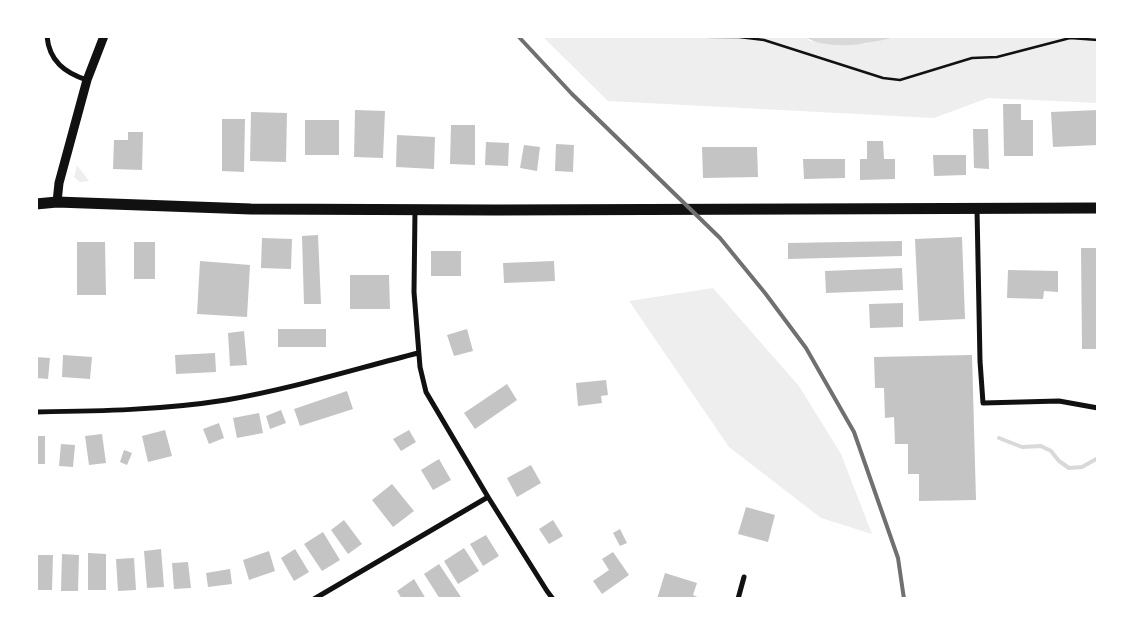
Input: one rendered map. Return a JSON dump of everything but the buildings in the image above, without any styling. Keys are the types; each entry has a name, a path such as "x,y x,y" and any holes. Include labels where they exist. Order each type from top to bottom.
{"main road":[{"path":"36,204 57,202 251,209 415,210 1098,208"}],"street":[{"path":"47,36 56,62 64,71 86,80"},
{"path":"57,202 59,183 86,80 104,36"},
{"path":"977,209 980,361 983,403 1059,401 1098,408"},
{"path":"415,210 414,292 418,353 422,380 432,404 553,599"},
{"path":"36,412 147,409 228,399 267,392 418,353"},
{"path":"314,599 488,497"},
{"path":"738,599 744,578"}],"path":[{"path":"594,36 739,37 764,40 883,78 900,80 972,58 997,57 1070,38 1098,40"}],"shaded area":[{"path":"542,36 802,36 810,41 865,44 899,36 1098,36 1098,103 988,98 934,118 608,101"},
{"path":"802,36 899,36 863,44 838,45 825,44"},
{"path":"77,165 89,181 80,182 74,177"},
{"path":"713,288 799,386 841,454 872,534 821,518 729,447 629,301"}],"waterway":[{"path":"999,438 1022,447 1041,446 1051,451 1059,461 1069,468 1082,467 1098,458"}],"railway":[{"path":"518,36 572,94 720,238 765,293 806,348 854,432 898,558 904,599"}]}
